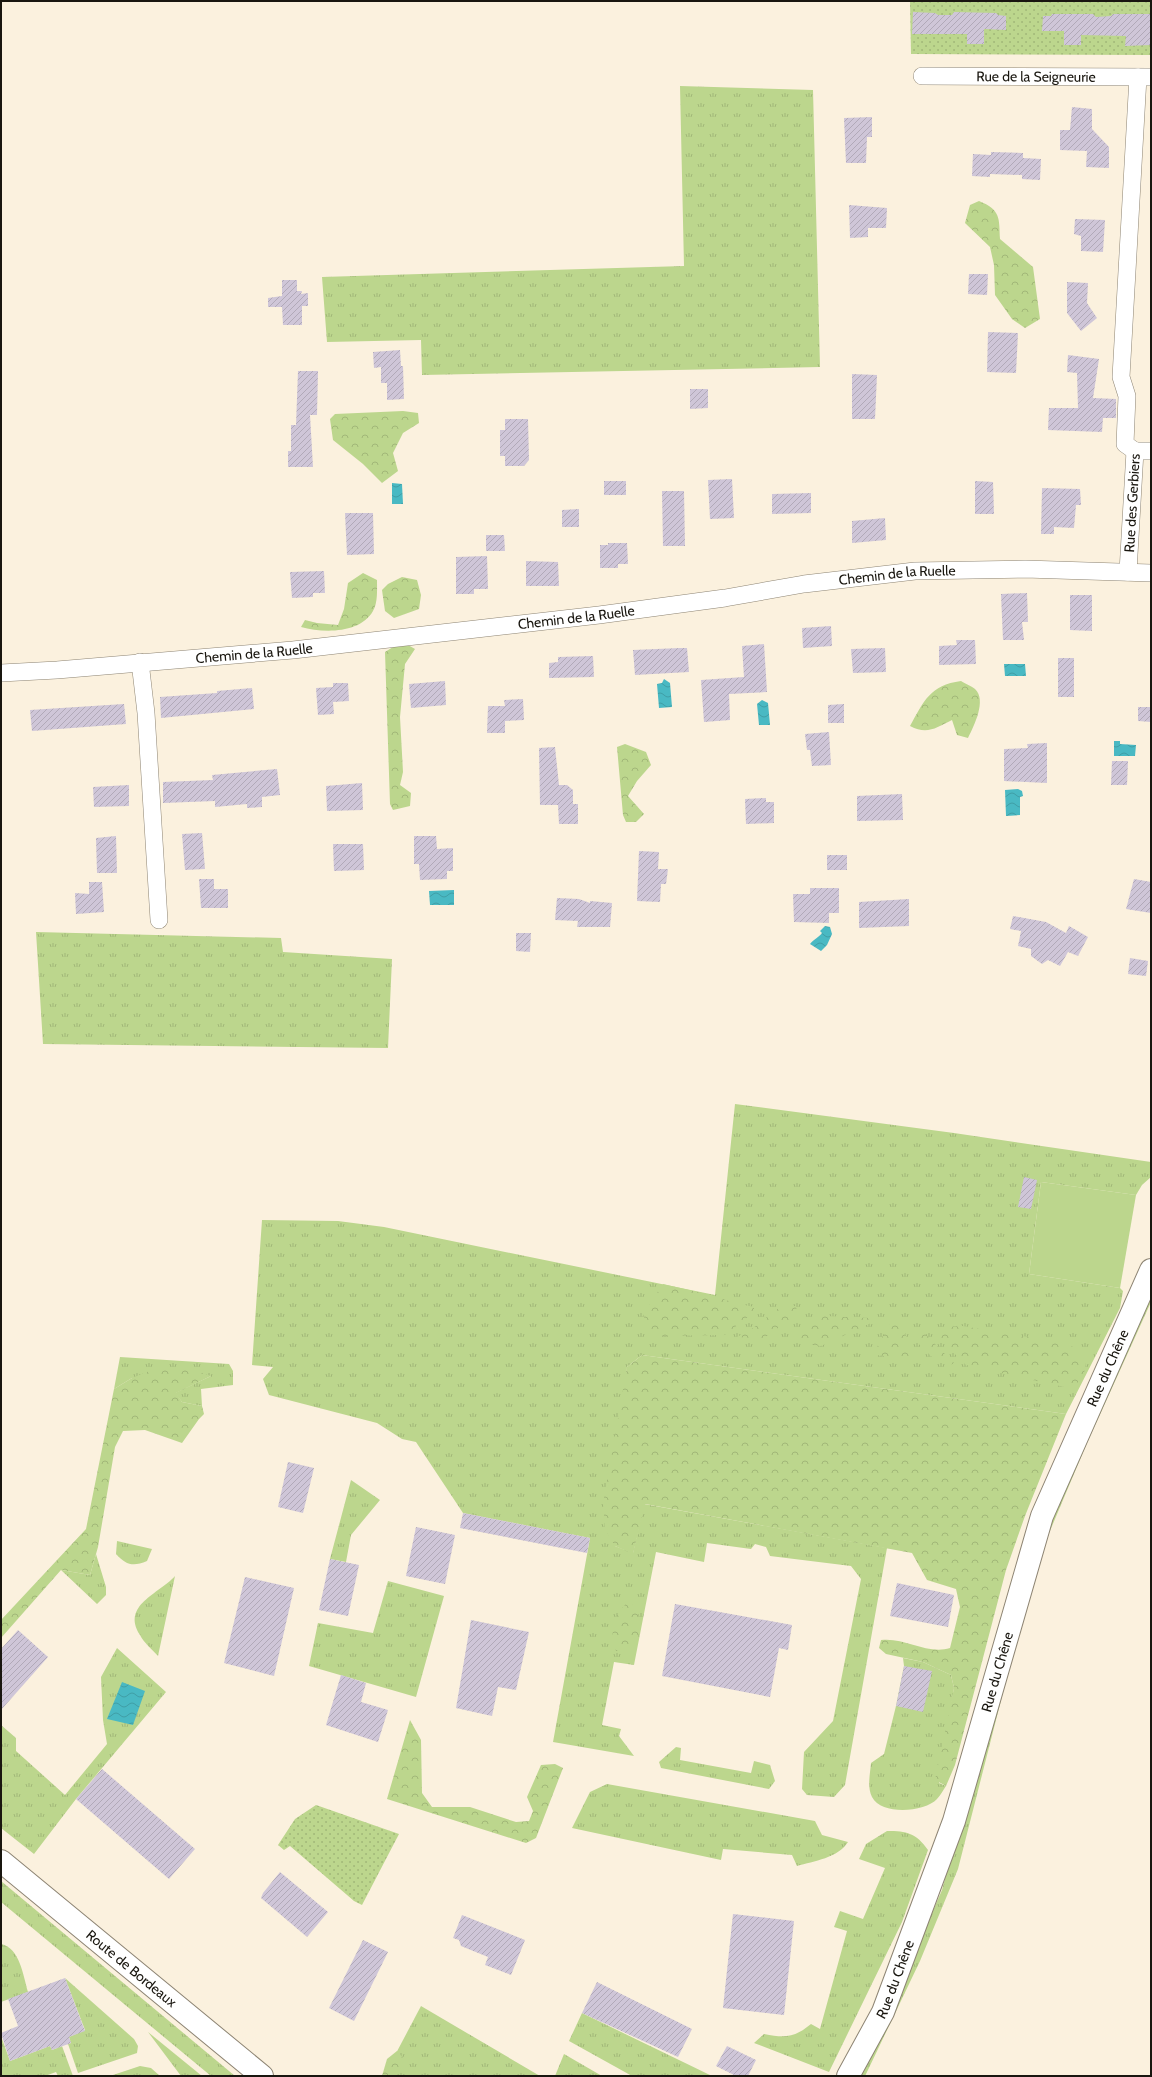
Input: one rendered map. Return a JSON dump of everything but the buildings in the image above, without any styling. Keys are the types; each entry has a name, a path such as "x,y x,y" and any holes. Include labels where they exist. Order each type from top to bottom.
{"street":[{"name":"Rue de la Seigneurie","path":"922,76 1144,77"},
{"path":"1143,451 1125,444 1127,396 1121,376 1144,77"},
{"name":"Rue des Gerbiers","path":"1128,572 1143,451"},
{"name":"Chemin de la Ruelle","path":"1,673 293,650 599,615 725,598 804,584 915,571 1025,569 1151,573"},
{"path":"140,662 146,721 159,920"},
{"name":"Rue du Chêne","path":"848,2076 883,2012 954,1821 1042,1516 1151,1270"},
{"name":"Route de Bordeaux","path":"1,1861 262,2076"}],"green space":[{"path":"910,1 1151,1 1151,55 911,54"},
{"path":"680,86 813,90 820,367 422,375 421,340 327,342 322,277 684,266"},
{"path":"979,201 995,211 999,220 1000,239 1033,267 1040,319 1025,328 1012,319 995,295 994,265 990,247 965,223 970,205"},
{"path":"403,411 418,413 419,423 403,433 393,453 398,471 382,483 363,464 333,440 330,419 335,414"},
{"path":"363,573 377,580 375,608 367,619 350,628 340,630 330,631 301,627 305,620 338,625 344,609 348,583"},
{"path":"402,577 417,580 421,595 419,609 394,618 385,611 382,590 388,584"},
{"path":"408,645 415,649 405,664 400,717 403,772 400,785 411,793 410,806 393,810 390,804 385,652 393,647"},
{"path":"961,681 975,689 980,700 978,713 968,738 957,735 952,720 936,728 927,730 916,729 910,726 924,702 935,690 950,683"},
{"path":"625,744 646,752 651,765 637,781 628,796 644,814 636,822 626,822 623,815 617,747"},
{"path":"36,932 281,938 283,952 392,959 388,1048 43,1044"},
{"path":"735,1104 954,1133 1151,1162 1151,1177 1142,1185 1136,1195 1041,1182 1029,1274 1120,1288 1123,1291 1120,1308 1066,1414 642,1355 627,1367 615,1546 633,1553 644,1504 887,1548 845,1785 834,1797 807,1795 802,1789 804,1752 833,1721 861,1579 851,1566 770,1556 766,1547 755,1544 751,1549 707,1543 704,1562 656,1552 634,1665 614,1662 602,1725 621,1729 619,1736 634,1756 553,1742 590,1538 463,1513 416,1442 402,1439 377,1423 269,1395 263,1379 273,1367 252,1365 262,1220 338,1221 384,1227 715,1295"},
{"path":"1041,1182 1136,1195 1120,1288 1029,1274"},
{"path":"663,1284 754,1307 754,1312 725,1335 656,1336 648,1330 643,1314"},
{"path":"1151,1287 1151,1302 1087,1443 1047,1538 1009,1669 958,1869 920,1961 865,2076 854,2076 894,2000 942,1890 1003,1666 1046,1519"},
{"path":"796,1306 797,1314 763,1339 737,1337 753,1328 780,1307"},
{"path":"824,1316 870,1318 871,1323 821,1346 790,1342 791,1333"},
{"path":"899,1322 905,1332 911,1357 904,1359 876,1355 875,1351 890,1323"},
{"path":"962,1326 1070,1344 1086,1362 1084,1374 1073,1389 966,1365 936,1335 942,1327"},
{"path":"925,1334 954,1363 949,1366 934,1359 918,1343 919,1335"},
{"path":"642,1355 1066,1414 1025,1516 1006,1570 955,1765 946,1786 935,1780 954,1688 951,1675 923,1662 886,1654 879,1648 881,1640 890,1640 924,1648 941,1650 950,1648 960,1607 956,1589 927,1580 912,1553 645,1504 633,1554 615,1546 605,1529 603,1503 627,1367"},
{"path":"120,1357 229,1364 233,1371 233,1385 201,1389 202,1406 182,1402 175,1393 211,1376 132,1378 114,1389"},
{"path":"159,1367 188,1368 211,1376 176,1393 182,1402 202,1406 204,1414 182,1443 145,1430 123,1431 115,1447 98,1547 90,1575 61,1570 1,1638 1,1620 86,1529 114,1389 132,1378"},
{"path":"351,1480 380,1500 351,1535 346,1562 330,1559"},
{"path":"117,1541 152,1549 147,1561 138,1564 130,1564 123,1561 116,1554"},
{"path":"96,1554 106,1587 106,1595 97,1604 61,1570 90,1575"},
{"path":"175,1576 158,1656 140,1635 135,1625 135,1616 144,1601"},
{"path":"388,1581 444,1596 416,1697 309,1666 318,1623 373,1633"},
{"path":"629,1601 636,1609 638,1614 638,1642 632,1647 616,1651 613,1637 614,1624 619,1612"},
{"path":"117,1648 166,1692 76,1799 34,1854 1,1828 1,1725 16,1738 16,1751 65,1795 107,1744 103,1720 101,1677"},
{"path":"903,1658 923,1662 951,1675 954,1688 939,1783 946,1786 938,1797 931,1803 923,1807 904,1810 885,1807 877,1803 870,1793 869,1785 871,1763 884,1754 904,1666"},
{"path":"410,1720 421,1740 422,1793 432,1807 470,1807 516,1822 529,1821 533,1811 527,1797 541,1765 555,1764 563,1768 536,1838 526,1843 387,1799"},
{"path":"676,1747 681,1748 680,1760 751,1773 754,1761 770,1765 775,1781 769,1789 661,1768 659,1762"},
{"path":"607,1784 815,1821 822,1835 848,1842 838,1852 832,1855 797,1866 792,1855 723,1849 721,1860 572,1828 590,1792"},
{"path":"316,1805 399,1834 362,1905 354,1901 290,1846 284,1850 278,1845 295,1819"},
{"path":"887,1831 910,1834 924,1844 928,1850 902,1922 829,2072 754,2043 764,2034 789,2036 805,2029 811,2024 820,2029 847,1931 834,1927 840,1911 863,1919 885,1868 859,1859 866,1844"},
{"path":"1,1881 235,2076 211,2076 1,1902"},
{"path":"1,1944 13,1951 17,1956 28,1992 1,2002"},
{"path":"65,1978 134,2039 138,2046 137,2053 78,2073 68,2044 71,2043 69,2037 85,2030"},
{"path":"421,2006 540,2076 384,2076"},
{"path":"582,2013 712,2076 632,2076 569,2041"},
{"path":"148,2032 202,2076 181,2076"},
{"path":"1,2036 10,2061 50,2046 52,2050 62,2046 73,2076 58,2076 56,2072 45,2076 1,2076"},
{"path":"397,2051 403,2058 396,2076 382,2076 387,2059"},
{"path":"564,2054 602,2076 555,2076"},
{"path":"140,2066 151,2068 160,2076 110,2076"}],"water":[{"path":"392,483 402,484 403,504 392,504"},
{"path":"1004,664 1025,664 1026,676 1005,676"},
{"path":"664,679 670,683 672,707 659,708 657,684 662,683"},
{"path":"762,700 768,703 770,725 759,725 757,704"},
{"path":"1114,741 1120,741 1120,744 1136,745 1135,756 1114,756"},
{"path":"1018,789 1022,791 1023,796 1020,797 1020,815 1006,816 1005,790"},
{"path":"454,890 454,905 430,905 429,891"},
{"path":"825,926 830,927 832,934 827,945 821,951 810,944 822,933 820,931"},
{"path":"122,1682 145,1691 133,1725 107,1719"}]}
